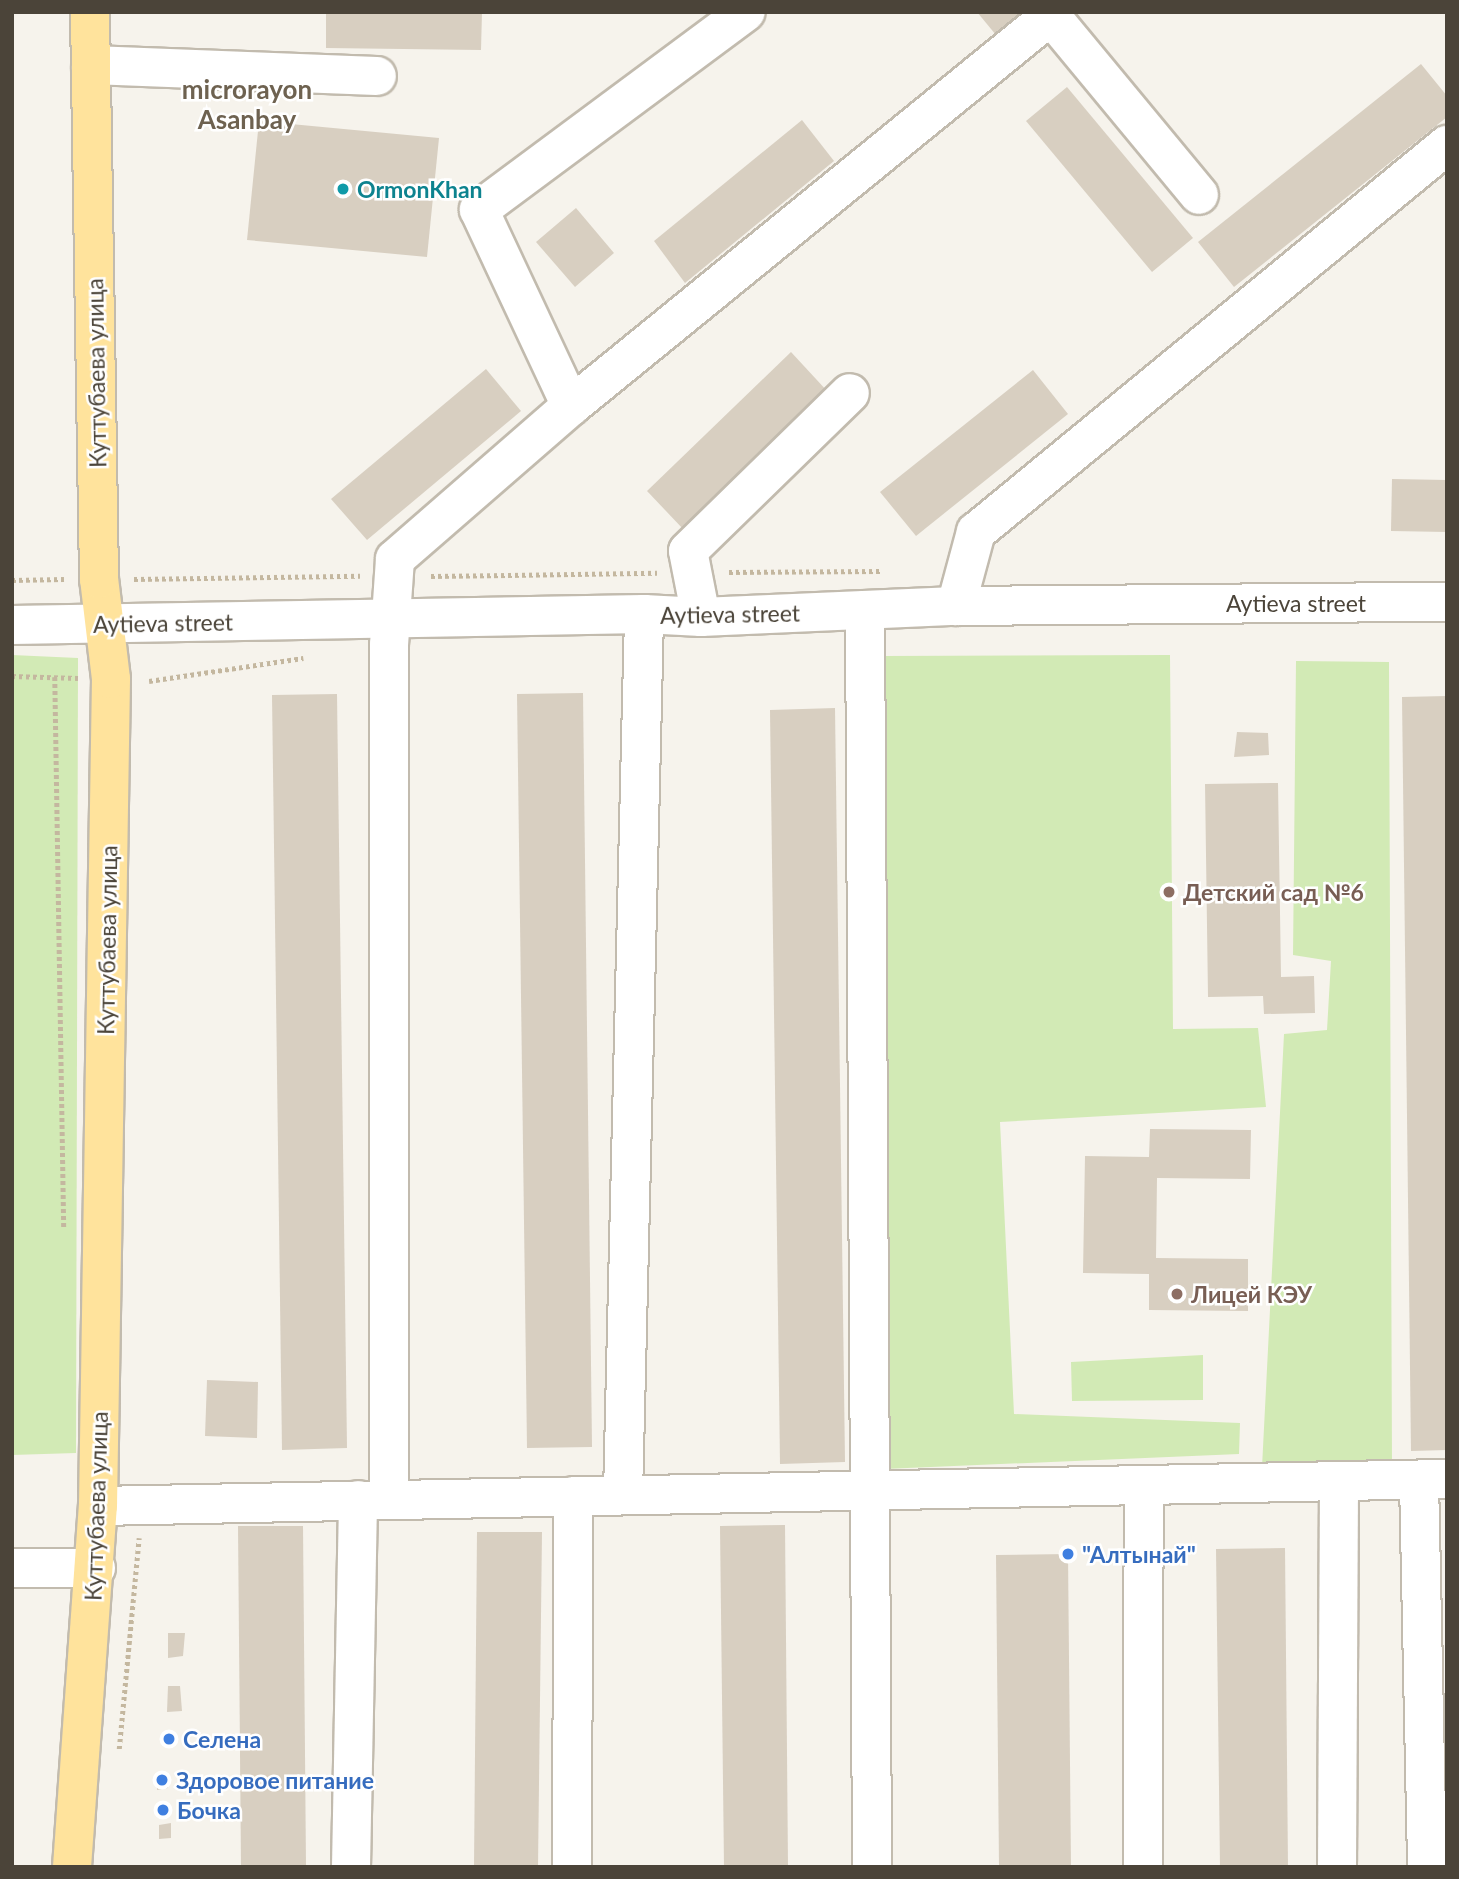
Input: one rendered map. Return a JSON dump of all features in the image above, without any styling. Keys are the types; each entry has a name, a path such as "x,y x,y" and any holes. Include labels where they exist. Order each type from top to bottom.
{"main road":[{"name":"Куттубаева улица","path":"72,1867 96,1568 111,679 99,579 90,12"}],"street":[{"path":"571,406 479,210 746,12"},
{"path":"351,1867 374,1500 390,620 395,559 571,406 1053,14 1199,195"},
{"path":"91,65 377,76"},
{"path":"956,606 976,532 1447,145"},
{"path":"701,617 688,551 850,393"},
{"name":"Aytieva street","path":"12,625 644,614 701,617 956,606 1447,602"},
{"path":"865,610 872,1867"},
{"path":"623,1495 644,614"},
{"path":"98,1506 1433,1480 1427,1867"},
{"path":"1337,1867 1339,1481"},
{"path":"1143,1867 1144,1485"},
{"path":"572,1867 573,1496"},
{"path":"12,1567 96,1568"}],"path":[{"path":"129,579 884,570"},
{"path":"12,580 74,579"},
{"path":"12,676 89,678"},
{"path":"55,677 64,1232"},
{"path":"118,1757 139,1537"}],"green space":[{"path":"12,655 78,658 76,1453 12,1455"},
{"path":"1170,655 1173,1029 1258,1028 1266,1107 1000,1122 1014,1414 1240,1423 1239,1454 884,1469 883,656"},
{"path":"1296,661 1389,662 1392,1464 1262,1467 1284,1034 1327,1030 1331,961 1293,955"},
{"path":"1203,1355 1203,1400 1072,1401 1071,1362"}],"building":[{"path":"326,12 482,12 481,50 326,48"},
{"path":"977,12 1024,12 996,35"},
{"path":"1421,64 1447,96 1447,117 1234,287 1198,242"},
{"path":"1067,87 1193,238 1152,272 1026,121"},
{"path":"802,120 834,161 685,283 654,241"},
{"name":"OrmonKhan","path":"259,121 439,138 427,257 247,240"},
{"path":"576,208 614,253 575,287 536,242"},
{"path":"791,352 828,392 684,530 647,491"},
{"path":"486,369 521,411 367,540 331,499"},
{"path":"1033,370 1068,414 916,536 880,492"},
{"path":"1392,479 1447,480 1447,532 1391,531"},
{"path":"583,693 592,1447 527,1448 517,694"},
{"path":"337,694 347,1448 282,1450 272,695"},
{"path":"1447,696 1447,1450 1411,1451 1402,697"},
{"path":"835,708 845,1462 780,1464 770,710"},
{"path":"1237,732 1268,733 1269,755 1234,757"},
{"path":"1278,783 1281,977 1314,976 1315,1013 1264,1014 1263,996 1208,997 1205,784"},
{"path":"1150,1129 1251,1130 1250,1179 1157,1178 1156,1258 1248,1259 1248,1311 1149,1310 1149,1274 1083,1273 1085,1156 1149,1157"},
{"path":"207,1380 258,1382 257,1438 205,1436"},
{"path":"785,1525 788,1867 724,1867 720,1526"},
{"path":"238,1526 303,1526 306,1867 241,1867"},
{"path":"477,1532 542,1532 538,1867 474,1867"},
{"path":"1285,1548 1288,1867 1220,1867 1216,1549"},
{"path":"1068,1554 1071,1867 999,1867 996,1555"},
{"path":"168,1633 185,1633 183,1656 168,1658"},
{"path":"168,1686 180,1686 182,1711 167,1712"},
{"name":"Здоровое питание","path":"167,1772 168,1788 157,1790 157,1773"},
{"name":"Бочка","path":"167,1804 169,1816 158,1818 157,1805"},
{"path":"171,1823 171,1838 159,1839 159,1825"}],"place":[{"name":"OrmonKhan","path":"343,189"},
{"name":"Детский сад №6","path":"1169,892"},
{"name":"Лицей КЭУ","path":"1177,1294"},
{"name":"\"Алтынай\"","path":"1068,1554"},
{"name":"Селена","path":"169,1739"},
{"name":"Здоровое питание","path":"162,1780"},
{"name":"Бочка","path":"163,1810"}],"district":[{"name":"microrayon Asanbay","path":"247,105"}]}
